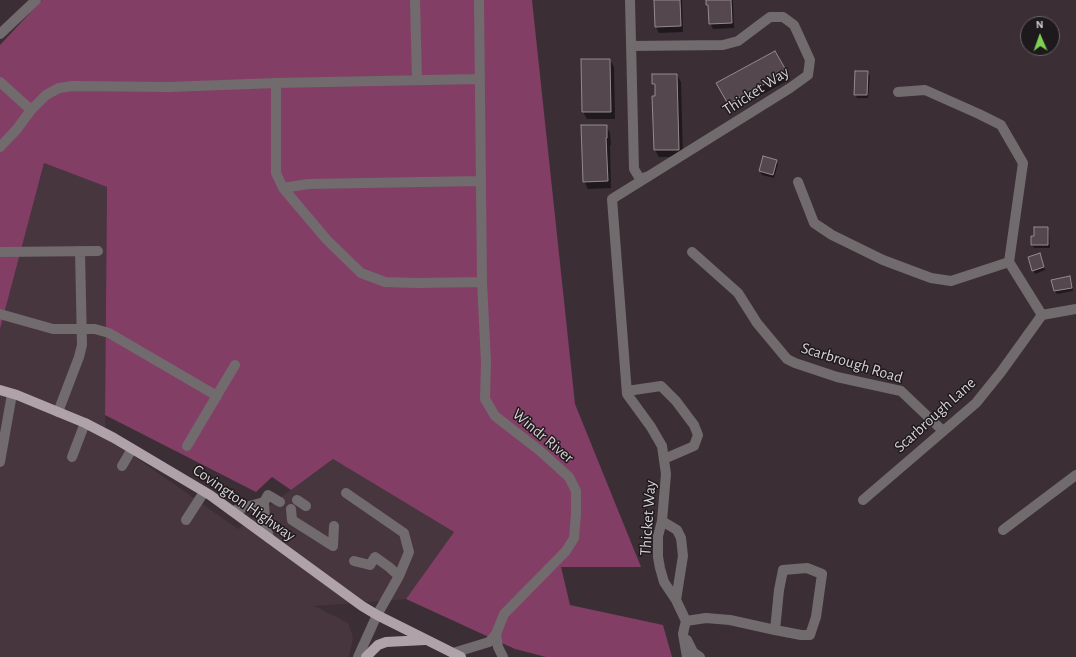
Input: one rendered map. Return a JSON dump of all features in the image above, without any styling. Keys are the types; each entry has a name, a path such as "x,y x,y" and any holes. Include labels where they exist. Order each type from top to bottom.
{"main road":[{"name":"Covington Highway","path":"0,390 85,423 132,449 204,492 232,511 362,606 457,655"},
{"path":"366,657 378,645 386,642 427,640"}],"street":[{"path":"0,34 36,0"},
{"path":"415,0 417,80"},
{"name":"Windr River","path":"479,0 480,181 482,282 486,363 485,399 495,416 569,477 576,491 574,538 566,551 504,614 496,634"},
{"path":"630,0 634,169 640,179 649,176"},
{"name":"Thicket Way","path":"631,46 723,45 738,41 770,17 783,17 794,26 810,60 808,75 790,88 612,199 627,394 651,427 662,446 666,474 662,521 658,536 658,557 664,582 676,600 686,621"},
{"path":"0,147 17,129 31,110 46,95 59,88 74,86 169,86 479,80"},
{"path":"0,82 31,110"},
{"path":"276,83 276,173 282,188 327,240 361,273 385,282 482,282"},
{"path":"898,92 925,90 1001,125 1023,163 1009,262 1042,315 1076,309"},
{"path":"282,188 308,184 480,181"},
{"path":"798,182 814,222 832,235 883,260 931,278 951,280 1009,262"},
{"path":"58,412 80,356 82,345 83,328 80,251"},
{"path":"0,252 98,251"},
{"name":"Scarbrough Road","path":"692,252 738,293 757,323 787,359 837,377 901,391 943,431"},
{"path":"0,314 53,330 83,328 95,329 109,333 217,396"},
{"name":"Scarbrough Lane","path":"863,500 976,403 1001,372 1042,315"},
{"path":"188,446 235,365"},
{"name":"Thicket Way","path":"627,391 661,386 676,401 694,425 698,435 694,446 664,459"},
{"path":"0,462 12,394"},
{"path":"72,457 85,423"},
{"path":"122,466 132,449"},
{"path":"1003,530 1076,475"},
{"path":"186,520 204,492"},
{"path":"346,493 393,530 404,533 409,552 399,576 377,615 358,657"},
{"path":"269,538 265,520 264,502 268,495 280,502"},
{"path":"232,511 264,502"},
{"path":"291,509 292,520 333,546 334,526"},
{"path":"662,521 677,530 681,538 683,556 676,600"},
{"path":"354,561 370,565 375,557 399,576"},
{"path":"687,657 683,634 686,621 706,618 730,620 775,630 801,635 810,635 816,618 822,574 807,568 783,570 779,590 775,630"},
{"path":"457,655 490,642 496,634"},
{"path":"496,634 498,647 503,657"},
{"path":"683,634 693,652 700,657"}],"shaded area":[{"path":"42,0 532,0 575,404 641,567 561,567 570,605 663,625 672,657 546,657 515,649 406,599 454,532 333,459 291,490 272,477 256,492 105,415 107,187 44,163 0,329 0,45"},
{"path":"44,163 107,187 105,436 238,529 333,459 454,532 406,599 314,606 348,623 353,637 349,657 0,657 0,329"}],"building":[{"path":"654,0 680,0 681,26 655,27"},
{"path":"706,0 731,0 732,23 709,24 708,5 706,5"},
{"path":"775,51 787,72 728,104 716,83"},
{"path":"581,59 610,59 611,112 582,112"},
{"path":"855,71 868,71 867,95 854,95"},
{"path":"652,74 677,74 679,150 654,150 652,96 655,96 655,84 652,84"},
{"path":"581,125 607,125 606,138 608,181 583,182"},
{"path":"763,156 777,160 773,175 759,171"},
{"path":"1034,227 1048,227 1048,245 1031,245 1031,236 1034,236"},
{"path":"1040,253 1044,267 1032,271 1028,257"},
{"path":"1070,276 1072,288 1054,291 1051,280"}]}
